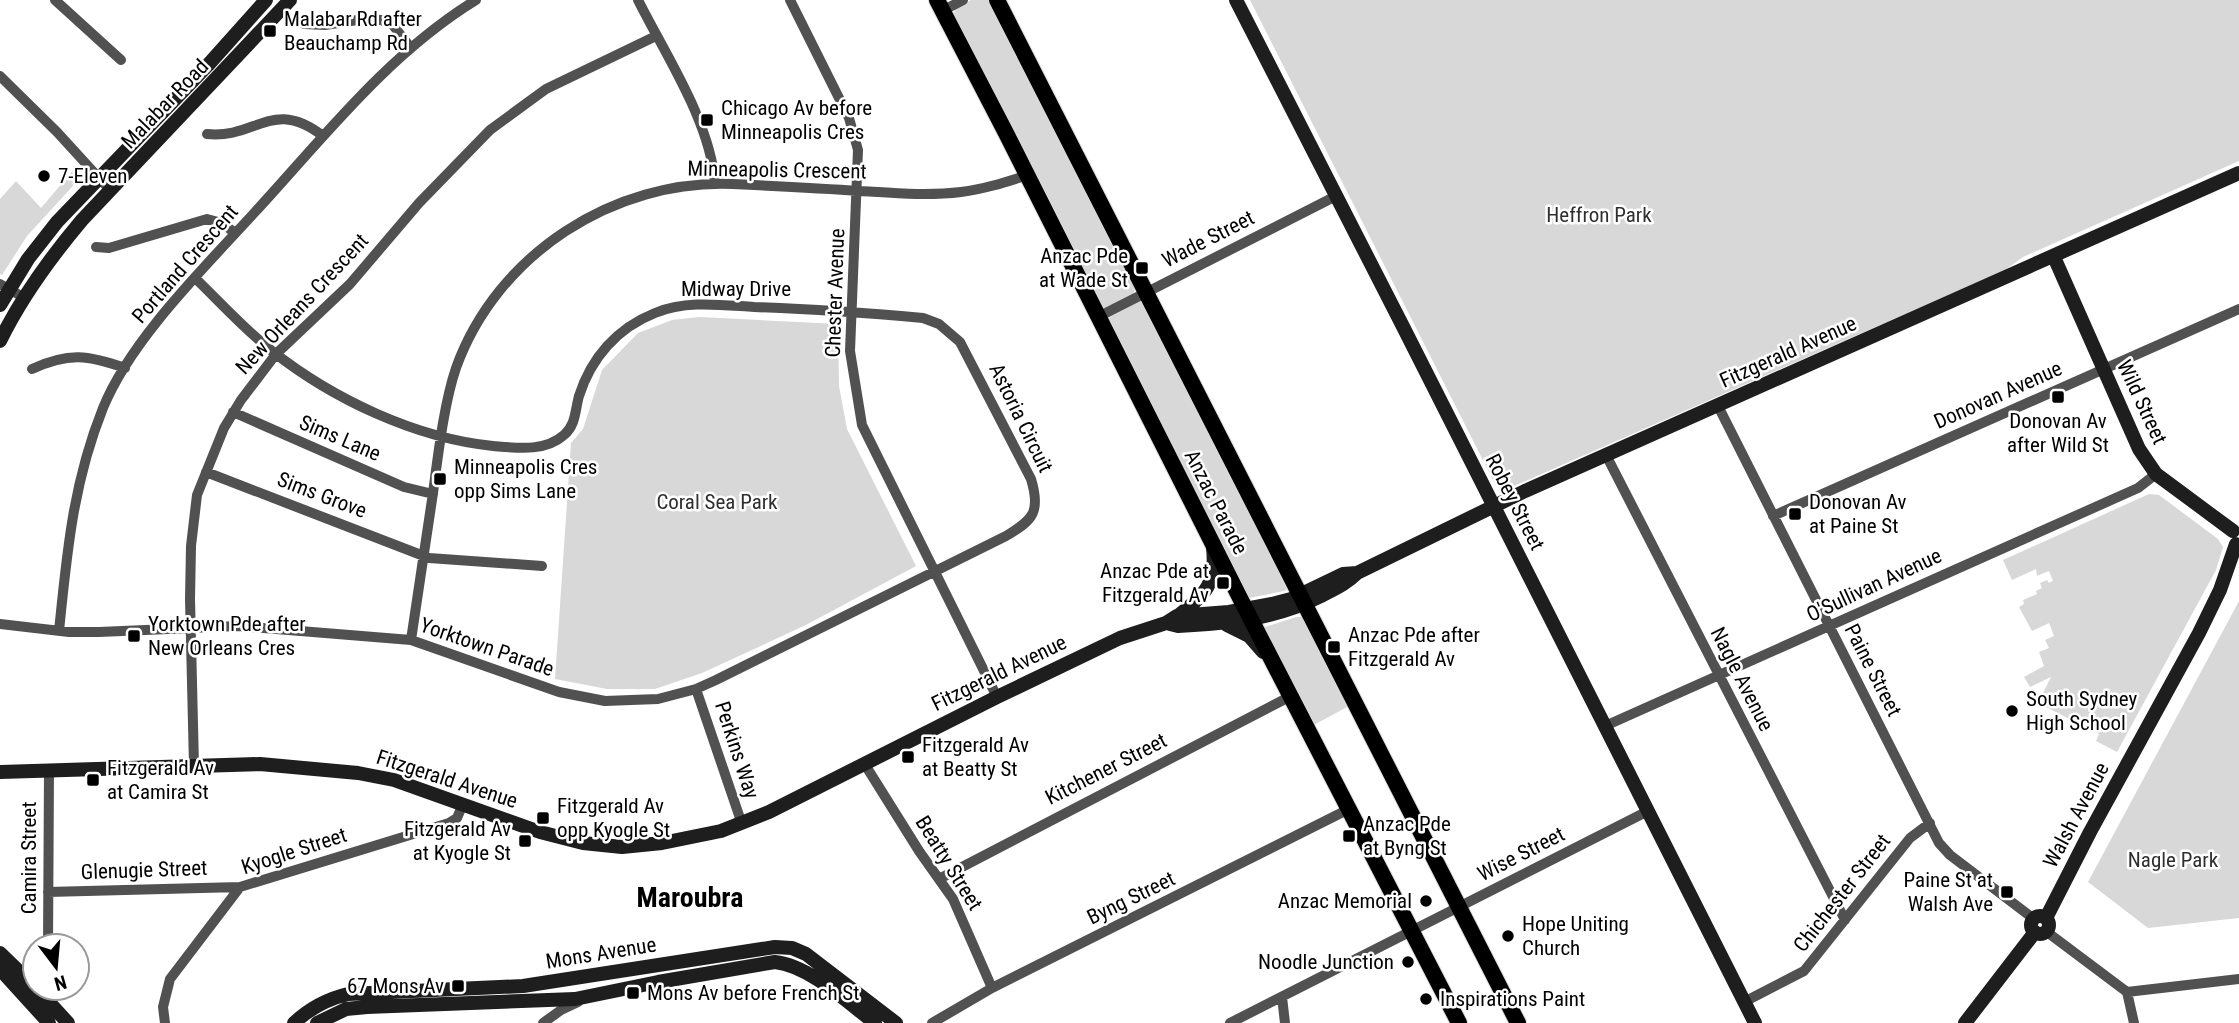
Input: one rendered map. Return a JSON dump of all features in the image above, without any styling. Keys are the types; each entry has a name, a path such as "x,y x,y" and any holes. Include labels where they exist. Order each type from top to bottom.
{"main road":[{"name":"Anzac Parade","path":"998,0 1518,1023"},
{"name":"Anzac Parade","path":"939,5 1459,1023"}],"street":[{"path":"55,0 121,60"},
{"name":"Malabar Road","path":"0,304 5,286 50,231 266,0"},
{"name":"Malabar Road","path":"0,341 23,297 52,255 290,0"},
{"name":"Portland Crescent","path":"59,631 71,518 87,453 104,406 125,368 195,278 323,136 411,48 475,0"},
{"path":"638,0 703,128 712,159 715,183"},
{"name":"Chester Avenue","path":"790,0 849,118 858,150 850,351 862,425 997,697"},
{"path":"939,5 963,0"},
{"name":"Robey Street","path":"1236,0 1755,1023"},
{"path":"304,24 381,20 392,24 411,48"},
{"name":"New Orleans Crescent","path":"194,766 191,546 197,495 233,412 276,354 350,284 419,203 491,130 546,89 656,36"},
{"path":"0,76 57,132 110,190"},
{"path":"207,134 220,135 282,118 298,120 323,136"},
{"name":"Fitzgerald Avenue","path":"1172,620 1178,626 1221,623 1249,615 1272,604 1301,600 1343,574 1357,573 1493,506 2239,173"},
{"name":"Minneapolis Crescent","path":"411,640 442,435 454,377 466,345 488,307 532,256 565,231 618,203 676,186 715,183 925,195 992,187 1028,175"},
{"name":"Wade Street","path":"1098,317 1336,197"},
{"path":"96,247 109,247 207,219 222,223 236,233"},
{"name":"Wild Street","path":"2054,257 2139,449 2156,474 2237,537"},
{"name":"Midway Drive","path":"195,278 276,354 314,380 378,414 458,440 501,446 538,447 553,443 571,427 588,372 610,342 627,327 666,309 689,304 851,312"},
{"path":"5,286 23,297"},
{"name":"Donovan Avenue","path":"1773,516 2239,309"},
{"name":"Astoria Circuit","path":"851,312 923,318 939,324 953,334 967,353 1031,479 1035,512 1029,522 934,572"},
{"path":"32,369 80,356 125,368"},
{"name":"Paine Street","path":"1718,406 1945,851 2127,992"},
{"name":"Sims Lane","path":"233,412 404,487 433,494"},
{"name":"Nagle Avenue","path":"1606,455 1845,920"},
{"name":"Sims Grove","path":"206,472 424,556 542,566"},
{"name":"O'Sullivan Avenue","path":"1605,726 2138,488 2156,474"},
{"name":"Walsh Avenue","path":"1965,1023 2040,925 2199,633 2220,590 2237,537"},
{"path":"1172,620 1202,594 1212,579 1212,538"},
{"name":"Yorktown Parade","path":"0,624 59,631 99,632 191,627 262,627 411,640 559,692 589,699 641,701 696,688 934,572"},
{"name":"Fitzgerald Avenue","path":"0,772 276,765 378,776 540,832 583,843 622,847 694,838 742,824 1120,638 1172,620 1249,615"},
{"path":"1221,623 1241,630 1253,639 1288,690"},
{"name":"Perkins Way","path":"696,688 742,824"},
{"name":"Kitchener Street","path":"939,878 1288,690"},
{"name":"Beatty Street","path":"864,763 919,851 953,899 992,988"},
{"name":"Camira Street","path":"48,932 49,770"},
{"name":"Kyogle Street","path":"165,1023 163,1007 170,979 240,887 449,823 457,818 463,804"},
{"name":"Byng Street","path":"932,1023 992,988 1349,809"},
{"name":"Wise Street","path":"1230,1023 1647,811"},
{"name":"Chichester Street","path":"1744,1002 1804,971 1910,838 1930,823"},
{"name":"Glenugie Street","path":"48,892 240,887"},
{"name":"Mons Avenue","path":"294,1023 315,1006 348,994 523,986 775,947 792,948 806,954 896,1023"},
{"path":"0,953 21,974"},
{"name":"Mons Avenue","path":"317,1023 336,1013 356,1008 575,999 775,962 789,964 806,972 875,1023"},
{"path":"0,969 49,1023"},
{"path":"2134,1023 2127,992 2239,979"},
{"path":"543,1023 570,1005 599,995"},
{"path":"1282,997 1285,1023"},
{"path":"53,1002 68,1023"}],"green space":[{"path":"971,0 992,0 1135,282 1134,293 1103,309 953,19 956,9"},
{"name":"Heffron Park","path":"1250,0 2239,0 2239,161 2023,257 2005,270 1505,490 1496,486"},
{"path":"76,167 83,175 27,236 2,275 0,274 0,199 16,181 41,208"},
{"path":"1140,301 1147,304 1287,589 1284,591 1249,598 1245,594 1108,325 1110,317"},
{"name":"Coral Sea Park","path":"699,317 838,324 839,386 847,429 916,566 806,625 702,673 655,689 607,689 555,679 571,443 583,429 602,370 638,333 672,320"},
{"path":"2149,494 2159,495 2218,539 2223,547 2216,570 2117,752 2096,741 2099,734 2038,703 2051,677 2030,687 2024,677 2044,666 2039,652 2049,648 2045,640 2054,636 2049,623 2032,631 2019,607 2024,604 2023,600 2037,594 2036,591 2042,588 2040,583 2053,581 2049,571 2037,576 2036,569 2012,580 2003,560"},
{"name":"Nagle Park","path":"2239,601 2239,918 2148,928 2088,882"},
{"path":"1303,617 1349,706 1312,726 1262,628"}],"place":[{"name":"Malabar Rd after Beauchamp Rd","path":"270,31"},
{"name":"Chicago Av before Minneapolis Cres","path":"707,120"},
{"name":"7-Eleven","path":"44,176"},
{"name":"Anzac Pde at Wade St","path":"1142,268"},
{"name":"Donovan Av after Wild St","path":"2058,397"},
{"name":"Minneapolis Cres opp Sims Lane","path":"440,479"},
{"name":"Donovan Av at Paine St","path":"1795,514"},
{"name":"Anzac Pde at Fitzgerald Av","path":"1223,583"},
{"name":"Yorktown Pde after New Orleans Cres","path":"134,636"},
{"name":"Anzac Pde after Fitzgerald Av","path":"1334,647"},
{"name":"South Sydney High School","path":"2012,711"},
{"name":"Fitzgerald Av at Beatty St","path":"908,757"},
{"name":"Fitzgerald Av at Camira St","path":"93,780"},
{"name":"Fitzgerald Av opp Kyogle St","path":"543,818"},
{"name":"Anzac Pde at Byng St","path":"1349,836"},
{"name":"Fitzgerald Av at Kyogle St","path":"525,841"},
{"name":"Paine St at Walsh Ave","path":"2007,892"},
{"name":"Anzac Memorial","path":"1426,901"},
{"name":"Hope Uniting Church","path":"1508,936"},
{"name":"Noodle Junction","path":"1408,962"},
{"name":"67 Mons Av","path":"458,986"},
{"name":"Mons Av before French St","path":"633,993"},
{"name":"Inspirations Paint","path":"1426,999"}],"district":[{"name":"Maroubra","path":"690,897"}]}
